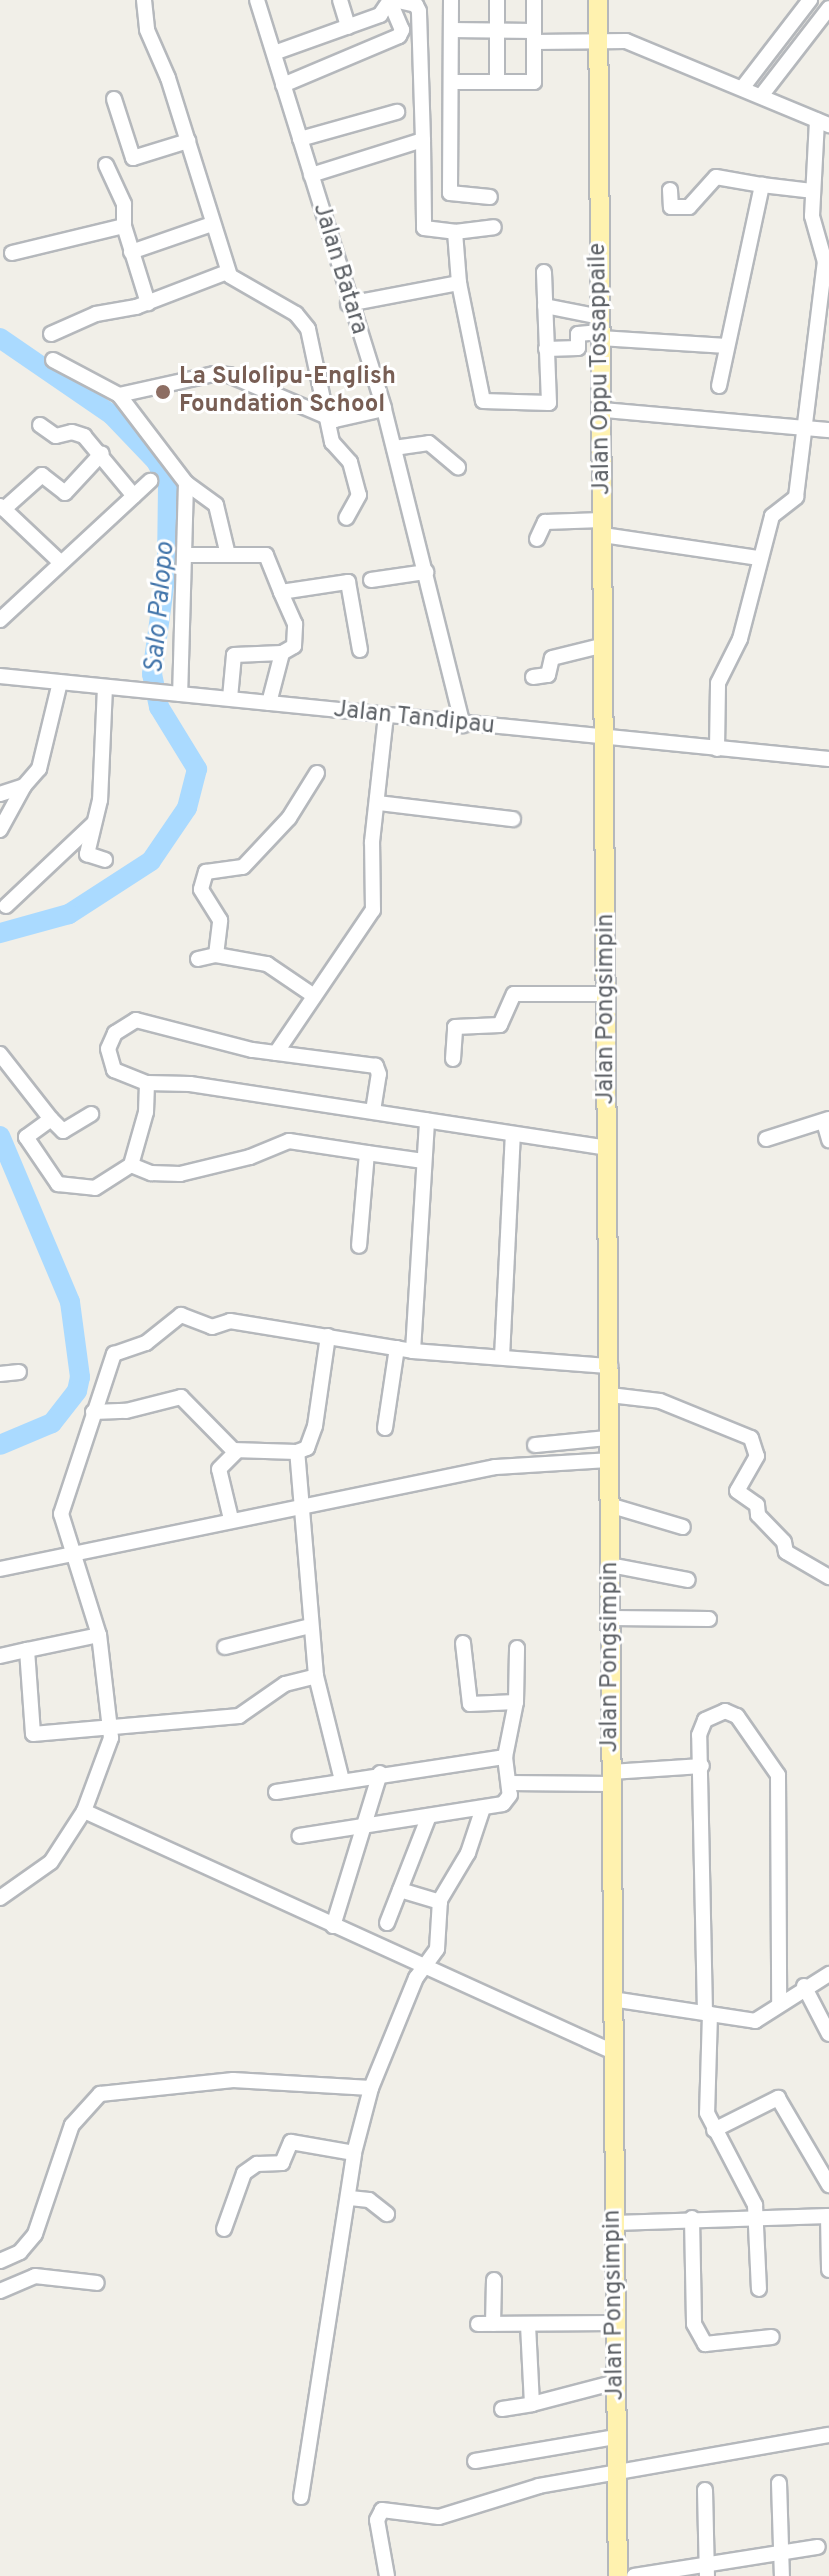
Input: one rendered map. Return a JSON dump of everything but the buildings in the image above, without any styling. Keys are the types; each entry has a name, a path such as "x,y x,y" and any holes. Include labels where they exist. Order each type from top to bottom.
{"main road":[{"name":"Jalan Oppu Tossappaile","path":"598,0 600,329 604,410 601,646 605,739"},
{"name":"Jalan Pongsimpin","path":"605,739 611,2051 618,2576"}],"street":[{"path":"144,0 147,30 188,141 227,272 303,320 332,442 350,462 359,495 346,518"},
{"name":"Jalan Batara","path":"257,0 348,304 384,409 463,725"},
{"path":"340,0 348,27"},
{"path":"451,0 450,194 490,197"},
{"path":"497,0 497,82"},
{"path":"451,82 535,81 534,0"},
{"path":"743,87 810,0"},
{"path":"274,53 380,15 392,1"},
{"path":"283,85 399,36 402,30 392,1"},
{"path":"392,1 411,3 419,11 424,228 455,232 494,227"},
{"path":"761,96 829,8"},
{"path":"451,30 598,38 644,47 823,123 812,191 813,220 827,261 823,319 802,428 796,500 772,516 740,639 716,690 717,749"},
{"path":"114,99 133,158 188,141"},
{"path":"300,139 397,112"},
{"path":"311,175 423,140"},
{"path":"106,165 124,204 124,226 148,303"},
{"path":"670,190 671,207 689,207 716,177 812,191"},
{"path":"719,386 762,185"},
{"path":"131,252 212,224"},
{"path":"12,253 124,226"},
{"path":"455,232 459,283 485,403 549,403 544,272"},
{"path":"51,334 96,314 148,303 227,272"},
{"path":"348,304 459,283"},
{"path":"545,306 576,309 600,329"},
{"path":"546,349 578,348 578,334 600,329 727,346"},
{"path":"53,360 119,395 186,483 216,505 228,555"},
{"path":"119,395 192,376 229,375 326,416 348,420 384,409"},
{"path":"604,410 829,430"},
{"path":"40,425 56,436 79,433 102,453 134,496"},
{"path":"394,448 429,443 458,467"},
{"path":"60,562 2,507 41,475 65,493 102,453"},
{"path":"0,620 150,481"},
{"path":"176,694 186,555 186,483"},
{"path":"537,539 545,522 602,528 759,558"},
{"path":"186,555 268,556 295,629 294,646 282,653 234,655 230,698"},
{"path":"371,580 426,572"},
{"path":"281,592 352,585 360,650"},
{"path":"533,677 548,675 552,658 601,646"},
{"path":"269,703 282,653"},
{"name":"Jalan Tandipau","path":"0,676 463,725 829,759"},
{"path":"0,830 24,786 42,763 60,682"},
{"path":"105,687 100,800 87,856 105,860"},
{"path":"276,1053 373,910 386,716"},
{"path":"216,955 219,916 204,897 201,880 212,867 237,869 248,862 289,818 317,773"},
{"path":"0,794 24,786"},
{"path":"378,803 513,819"},
{"path":"6,906 93,824"},
{"path":"198,959 216,955 267,964 314,996"},
{"path":"453,1059 455,1027 500,1025 514,994 606,994"},
{"path":"373,1111 379,1074 376,1066 276,1053 134,1020 115,1033 107,1059 117,1072 147,1083 190,1084 608,1148"},
{"path":"0,1054 63,1131 91,1114"},
{"path":"51,1119 26,1137 58,1184 95,1188 131,1165 145,1118 147,1083"},
{"path":"413,1351 427,1120"},
{"path":"766,1139 826,1120 829,1140"},
{"path":"502,1357 513,1134"},
{"path":"131,1165 151,1173 180,1174 292,1141 423,1161"},
{"path":"359,1246 367,1153"},
{"path":"0,1898 46,1867 84,1811 112,1730 99,1635 61,1507 114,1354 150,1340 181,1315 212,1327 230,1321 270,1331 328,1336 413,1351 610,1366"},
{"path":"93,1412 126,1411 183,1398 237,1451 297,1452 307,1448 315,1426 328,1336"},
{"path":"385,1428 397,1348"},
{"path":"0,1374 19,1372"},
{"path":"610,1395 660,1401 751,1438 757,1456 737,1491 757,1505 758,1515 782,1540 786,1552 829,1577"},
{"path":"535,1445 608,1438"},
{"path":"231,1519 219,1469 237,1451"},
{"path":"297,1452 299,1505 316,1676 342,1780"},
{"path":"0,1569 73,1550 505,1465 609,1460"},
{"path":"609,1505 683,1527"},
{"path":"610,1565 688,1580"},
{"path":"611,1618 709,1619"},
{"path":"225,1647 310,1626"},
{"path":"0,1656 99,1635"},
{"path":"463,1643 470,1704 516,1702"},
{"path":"299,1836 367,1824 482,1811 506,1802 509,1783 505,1757 516,1702 517,1648"},
{"path":"27,1650 33,1734 112,1730 239,1716 285,1684 316,1676"},
{"path":"759,2289 753,2202 714,2130 706,2104 701,1726 728,1711 776,1769 779,2002"},
{"path":"276,1792 380,1773 505,1757"},
{"path":"509,1783 611,1778 702,1766"},
{"path":"333,1926 367,1824 380,1773"},
{"path":"84,1811 421,1968 611,2051"},
{"path":"301,2497 350,2198 354,2153 371,2088 421,1968 440,1941 440,1902 468,1853 482,1811"},
{"path":"387,1923 429,1816"},
{"path":"400,1890 440,1902"},
{"path":"612,1999 757,2021 779,2002 829,1974"},
{"path":"804,1986 829,2034"},
{"path":"18,2283 3,2260 24,2249 35,2234 72,2125 100,2094 233,2080 371,2088"},
{"path":"714,2130 778,2098 829,2185"},
{"path":"224,2229 244,2173 257,2164 282,2163 290,2142 354,2153"},
{"path":"350,2198 369,2200 387,2214"},
{"path":"614,2223 692,2218 829,2216 829,2270"},
{"path":"692,2218 694,2324 701,2337 708,2345 724,2346 772,2337"},
{"path":"0,2291 35,2276 97,2283"},
{"path":"494,2280 485,2324 615,2323"},
{"path":"528,2325 532,2404"},
{"path":"502,2409 616,2382"},
{"path":"387,2576 377,2520 382,2510 439,2517 535,2487 829,2435"},
{"path":"475,2461 616,2437"},
{"path":"779,2483 782,2576"},
{"path":"705,2490 707,2569"},
{"path":"634,2576 707,2569 780,2552 818,2547"}],"waterway":[{"name":"Salo Palopo","path":"0,338 112,415 156,461 168,485 167,565 152,674 159,707 197,769 187,808 151,861 69,914 0,933"},
{"name":"Salo Palopo","path":"0,1136 70,1302 80,1377 77,1391 52,1423 0,1445"}],"place":[{"name":"La Sulolipu-English Foundation School","path":"163,392"}]}
